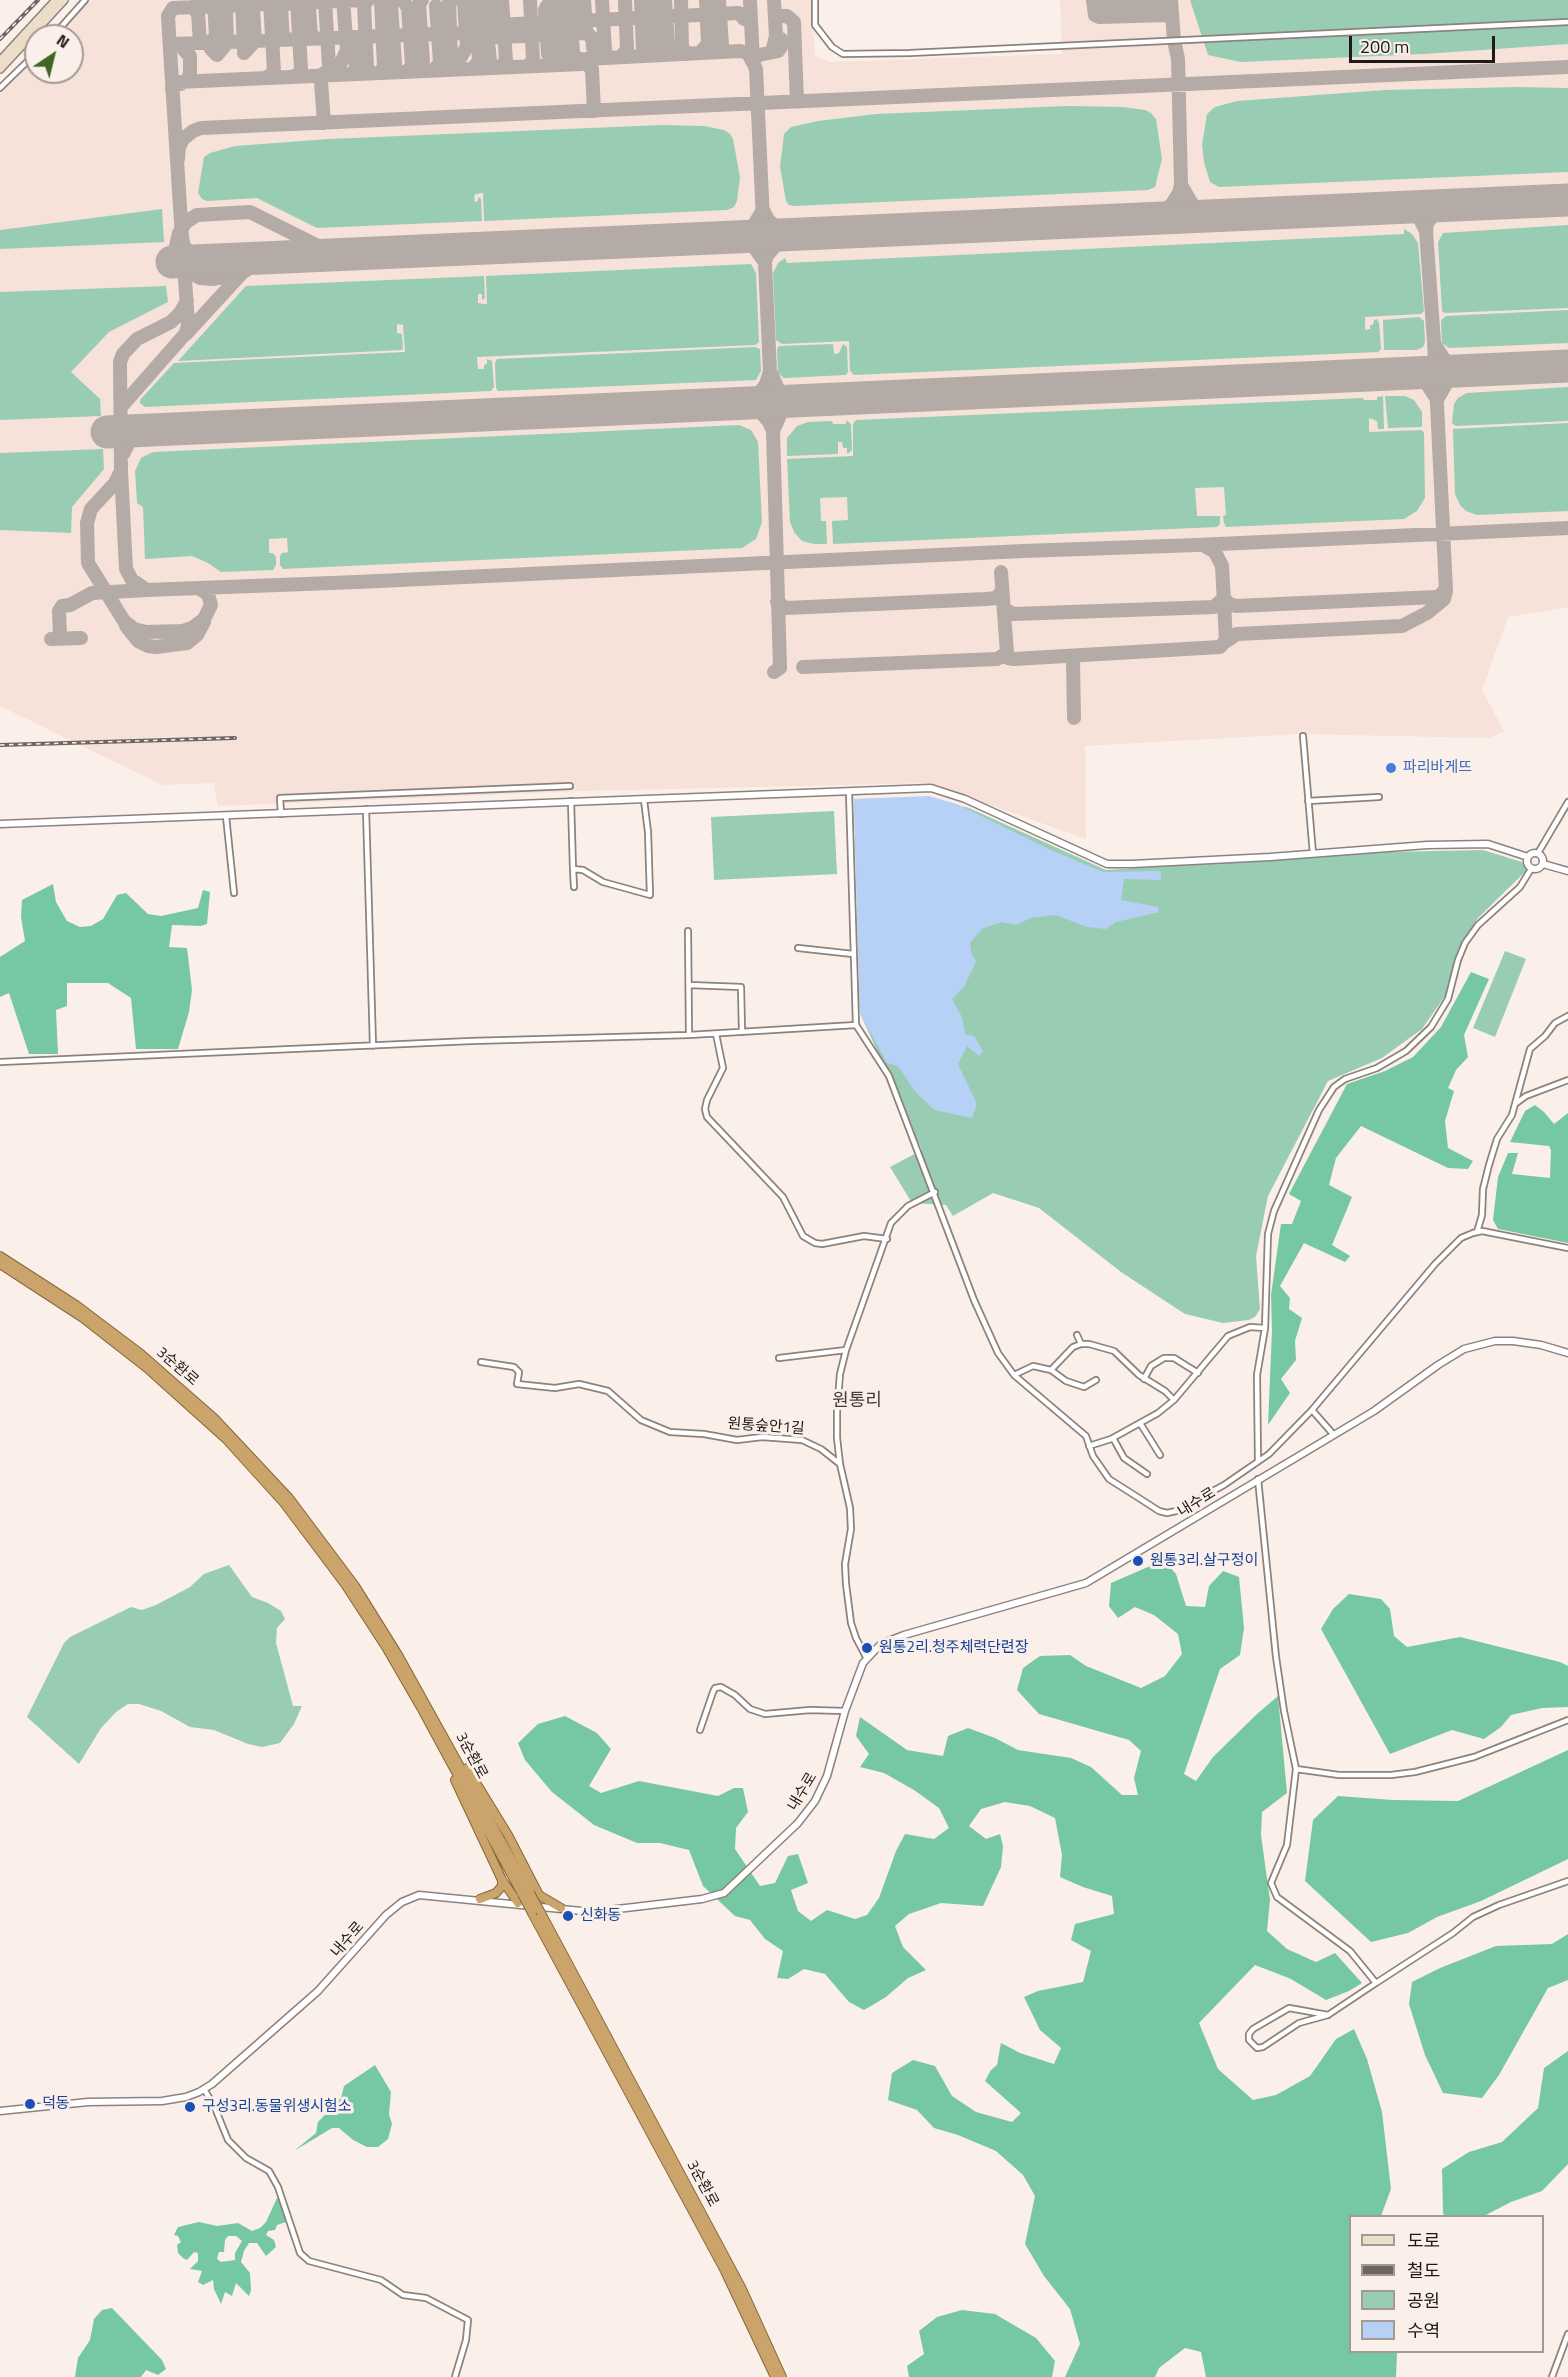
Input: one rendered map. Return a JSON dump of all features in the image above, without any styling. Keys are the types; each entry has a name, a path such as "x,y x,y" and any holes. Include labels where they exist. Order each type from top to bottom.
{"highway":[{"name":"3순환로","path":"0,1256 118,1335 238,1441 288,1498 355,1586 434,1724 753,2311 782,2377"},
{"name":"3순환로","path":"0,1264 50,1295 120,1346 201,1416 247,1460 296,1518 345,1584 434,1724"},
{"path":"434,1724 502,1881 515,1900 527,1901 539,1895"},
{"path":"434,1724 498,1816 539,1895 561,1908"},
{"path":"480,1899 496,1893 502,1881"},
{"path":"536,1910 539,1895"},
{"name":"3순환로","path":"536,1910 711,2244 756,2334 773,2377"},
{"path":"753,2311 787,2377"}],"main road":[{"path":"0,61 56,0"},
{"path":"0,69 64,0"}],"street":[{"path":"63,24 85,0"},
{"path":"815,0 815,25 832,47 843,54 910,53 1568,22"},
{"path":"0,88 24,65"},
{"path":"1304,736 1313,854"},
{"path":"281,813 280,798 570,786"},
{"path":"0,824 931,788 965,798 1107,864 1313,854 1427,845 1488,844 1528,857"},
{"path":"849,792 856,1025 889,1076 989,1336 1014,1375 1086,1436 1093,1456 1109,1479 1159,1511 1167,1513 1186,1507 1224,1485 1269,1454 1312,1410 1435,1264 1461,1238 1477,1232 1568,1248"},
{"path":"1308,801 1379,797"},
{"path":"573,869 583,870 603,882 650,895 648,831 644,800"},
{"path":"571,801 574,887"},
{"path":"1538,853 1568,802"},
{"path":"366,809 373,1046"},
{"path":"226,816 234,893"},
{"path":"1532,853 1538,853 1544,859 1543,864 1539,868 1532,868 1528,865 1528,857 1532,853"},
{"path":"1543,864 1568,871"},
{"path":"1258,1461 1257,1375 1264,1328 1268,1234 1274,1211 1319,1110 1334,1087 1345,1078 1390,1062 1406,1052 1431,1027 1448,999 1465,942 1478,925 1520,887 1532,868"},
{"path":"688,931 689,1035"},
{"path":"798,948 853,954"},
{"path":"689,985 741,987 742,1032"},
{"path":"1477,1232 1482,1215 1483,1189 1489,1165 1497,1139 1512,1115 1530,1049 1545,1036 1555,1023 1568,1016"},
{"path":"0,1062 716,1034 856,1025"},
{"path":"716,1034 723,1068 707,1100 705,1109 707,1117 783,1197 803,1236 822,1244 864,1236 887,1239"},
{"path":"1515,1104 1526,1096 1568,1080"},
{"path":"866,1657 856,1638 850,1617 845,1564 851,1516 837,1444 840,1374 846,1350 891,1223 899,1213 935,1192"},
{"path":"1089,1446 1113,1438 1158,1413 1174,1400 1228,1336 1250,1327 1264,1328"},
{"path":"1077,1335 1081,1344"},
{"name":"내수로","path":"0,2111 88,2103 162,2101 186,2097 204,2089 318,1991 386,1915 402,1902 419,1895 515,1900 536,1910 561,1908 592,1912 713,1897 728,1891 798,1823 815,1801 828,1776 845,1711 866,1657 881,1644 1086,1583 1333,1434 1374,1412 1447,1359 1474,1346 1495,1341 1513,1341 1541,1345 1568,1353"},
{"path":"1051,1370 1066,1352 1081,1344 1089,1344 1114,1351 1144,1379 1159,1386 1174,1400"},
{"path":"779,1358 846,1350"},
{"path":"1144,1379 1150,1366 1164,1358 1174,1358 1198,1373"},
{"name":"원통숲안1길","path":"481,1362 514,1367 519,1372 517,1384 555,1388 579,1384 608,1391 636,1416 670,1432 704,1434 737,1440 772,1437 802,1440 814,1443 840,1464"},
{"path":"1014,1375 1033,1366 1051,1370 1066,1381 1084,1387 1096,1380"},
{"path":"1312,1410 1333,1434"},
{"path":"1140,1423 1160,1455"},
{"path":"1113,1438 1124,1458 1147,1474"},
{"path":"1258,1479 1276,1657 1296,1769 1287,1845 1271,1883 1277,1897 1350,1951 1376,1983"},
{"path":"700,1730 713,1692 716,1688 721,1687 735,1695 750,1709 765,1714 810,1710 845,1711"},
{"path":"1296,1769 1339,1775 1391,1775 1415,1772 1474,1757 1568,1720"},
{"path":"1328,2015 1289,2008 1253,2029 1249,2034 1249,2040 1257,2048 1263,2047 1299,2023 1328,2015 1453,1934 1473,1917 1499,1905 1568,1881"},
{"path":"204,2089 215,2108 228,2140 246,2158 268,2171 278,2187 300,2253 309,2261 381,2280 403,2295 426,2298 468,2320 466,2340 455,2377"},
{"path":"1552,2377 1568,2334"}],"shaded area":[{"path":"90,0 811,0 815,55 829,62 1062,54 1060,0 1568,0 1568,607 1508,617 1482,690 1504,731 1489,738 1298,734 1085,746 1086,839 929,783 584,791 218,806 214,783 162,785 0,706 0,94 24,71 24,84 84,84 84,24 69,24"}],"green space":[{"path":"1190,0 1568,0 1568,44 1424,54 1241,62 1208,55"},
{"path":"1568,88 1568,172 1219,187 1210,182 1204,162 1202,145 1207,114 1215,107 1237,101 1385,90"},
{"path":"1067,106 1123,107 1151,113 1156,119 1162,159 1155,187 1148,190 794,206 789,205 786,201 780,167 784,134 791,127 818,121 876,114"},
{"path":"662,125 704,126 724,130 730,134 740,177 734,207 727,210 484,221 483,193 481,193 474,195 475,202 478,201 478,197 481,199 482,221 317,228 257,198 207,201 202,199 198,193 204,157 235,146 329,139"},
{"path":"162,209 164,242 0,249 0,230"},
{"path":"1568,225 1568,308 1445,313 1442,311 1438,242 1443,233"},
{"path":"1404,229 1412,234 1418,243 1424,311 1421,314 1365,317 1365,330 1370,329 1374,320 1377,319 1379,323 1381,349 1378,352 854,375 850,371 849,341 782,344 776,340 773,273 778,263 785,258 787,263 1404,234"},
{"path":"751,264 756,273 759,342 755,345 477,357 478,369 484,369 487,359 492,361 494,387 491,391 145,407 140,403 140,400 174,363 405,352 403,325 397,324 397,333 402,334 403,349 401,350 178,361 246,286 484,276 485,298 482,300 482,294 478,294 478,303 487,304 486,276"},
{"path":"166,286 168,302 109,332 71,372 100,399 101,416 0,420 0,292"},
{"path":"1568,310 1568,343 1449,348 1442,343 1441,320 1446,316"},
{"path":"1419,317 1424,321 1425,342 1423,347 1417,350 1384,350 1383,320"},
{"path":"833,344 834,354 839,353 843,344 847,347 848,372 846,375 784,378 778,373 777,349 779,346"},
{"path":"755,347 760,349 761,371 756,380 498,391 496,388 495,363 497,359"},
{"path":"1568,387 1568,421 1456,426 1452,423 1454,404 1458,398 1467,393"},
{"path":"1383,396 1384,429 1378,429 1377,421 1369,418 1369,432 1421,430 1424,432 1425,498 1417,511 1404,519 1226,527 1223,516 1226,515 1224,487 1195,488 1197,516 1220,516 1220,524 1217,527 833,544 832,521 848,520 847,497 820,498 821,521 826,521 827,544 802,541 794,532 790,522 787,459 853,456 853,424 856,420 1363,398 1364,400 1377,400 1377,397"},
{"path":"1385,396 1405,396 1414,400 1422,412 1422,427 1388,428"},
{"path":"846,420 851,424 852,450 849,453 847,453 847,448 843,448 842,442 838,442 838,454 787,456 787,438 797,426 808,422 832,421 833,424 846,424"},
{"path":"1568,423 1568,511 1477,515 1466,511 1460,505 1455,494 1453,429"},
{"path":"739,425 751,430 758,442 762,522 756,539 742,548 283,569 280,565 280,556 288,552 287,538 269,539 269,553 273,553 276,557 273,570 221,572 192,556 145,559 143,507 137,503 135,471 141,458 153,452"},
{"path":"103,449 104,469 72,507 71,533 0,530 0,453"},
{"path":"854,799 939,801 969,808 1106,870 1384,852 1483,850 1522,862 1527,870 1478,918 1457,952 1445,996 1422,1029 1382,1058 1328,1081 1268,1196 1256,1256 1260,1309 1255,1317 1249,1320 1223,1323 1185,1314 1121,1272 1039,1208 993,1193 953,1216 946,1205 912,1203 890,1167 922,1150 860,1013"},
{"path":"834,811 837,874 714,880 711,817"},
{"path":"53,884 56,902 67,921 80,927 91,926 103,919 117,895 126,893 148,914 161,916 198,908 203,890 210,892 207,924 201,926 172,925 169,947 187,948 192,990 189,1012 178,1049 136,1049 131,998 108,983 67,983 67,1006 56,1010 58,1054 29,1054 9,993 0,997 0,957 25,941 21,917 22,900"},
{"path":"1505,951 1526,959 1495,1037 1473,1028"},
{"path":"1471,972 1489,979 1464,1035 1468,1057 1456,1070 1448,1088 1454,1091 1445,1121 1448,1148 1473,1161 1468,1169 1448,1168 1361,1126 1336,1158 1329,1185 1352,1197 1332,1245 1350,1256 1345,1262 1304,1243 1280,1286 1290,1298 1289,1309 1302,1318 1295,1341 1296,1360 1281,1379 1290,1393 1268,1425 1272,1331 1271,1295 1281,1224 1292,1224 1301,1201 1289,1194 1347,1084 1385,1071 1413,1057 1441,1027"},
{"path":"1535,1105 1554,1124 1568,1113 1568,1243 1498,1229 1493,1220 1498,1177 1508,1153 1518,1153 1512,1174 1550,1178 1551,1150 1549,1146 1510,1142 1525,1111"},
{"path":"1164,1560 1176,1574 1186,1606 1205,1607 1209,1586 1223,1571 1239,1577 1244,1628 1240,1655 1220,1669 1184,1774 1196,1781 1213,1757 1278,1696 1287,1793 1262,1812 1261,1835 1270,1900 1267,1931 1287,1949 1316,1962 1335,1953 1362,1983 1326,2000 1291,1979 1255,1965 1199,2023 1218,2069 1253,2100 1276,2095 1310,2076 1336,2039 1354,2029 1367,2059 1382,2112 1391,2189 1381,2215 1349,2215 1349,2353 1397,2353 1396,2377 1206,2377 1201,2352 1185,2348 1159,2368 1155,2377 1065,2377 1080,2344 1070,2309 1044,2276 1025,2244 1035,2196 1023,2175 996,2151 934,2128 917,2110 888,2100 892,2073 913,2060 935,2066 952,2096 976,2112 1012,2122 1021,2113 985,2081 997,2065 1001,2043 1020,2053 1054,2064 1061,2048 1040,2030 1024,1997 1038,1991 1083,1982 1091,1951 1071,1940 1075,1924 1114,1914 1112,1896 1060,1877 1062,1855 1055,1818 1030,1806 1005,1802 981,1809 969,1826 986,1839 1000,1834 1003,1846 1001,1867 983,1906 941,1903 909,1914 895,1926 903,1947 926,1970 908,1978 886,1997 864,2010 849,2002 825,1974 804,1969 788,1979 777,1978 783,1951 765,1939 750,1920 735,1916 703,1886 689,1850 660,1843 637,1843 594,1825 552,1792 525,1760 518,1743 538,1724 565,1716 597,1733 611,1749 589,1786 601,1793 639,1781 718,1796 734,1788 743,1788 748,1812 736,1828 735,1849 760,1886 775,1883 788,1856 798,1854 808,1883 791,1890 798,1911 811,1921 827,1910 855,1919 867,1915 879,1898 896,1851 905,1834 934,1839 949,1828 939,1808 914,1790 884,1773 860,1767 869,1754 856,1736 860,1717 907,1750 943,1756 948,1736 968,1728 1018,1750 1071,1758 1091,1767 1122,1795 1138,1795 1134,1778 1141,1751 1129,1740 1039,1714 1017,1690 1023,1668 1040,1656 1070,1655 1086,1666 1141,1688 1165,1676 1182,1654 1178,1634 1154,1615 1135,1607 1118,1618 1109,1606 1111,1583"},
{"path":"229,1565 252,1597 281,1611 285,1619 277,1628 276,1643 293,1706 302,1706 294,1724 280,1743 262,1747 248,1744 214,1730 190,1727 161,1711 139,1704 128,1704 116,1712 101,1728 79,1764 27,1717 64,1643 70,1637 131,1607 142,1610 156,1605 190,1587 204,1574"},
{"path":"1349,1594 1381,1599 1390,1609 1394,1636 1407,1647 1460,1637 1568,1666 1568,1707 1542,1708 1511,1715 1501,1727 1484,1739 1452,1730 1390,1754 1321,1629 1333,1609"},
{"path":"1568,1750 1568,1859 1566,1860 1481,1901 1437,1917 1408,1933 1371,1942 1305,1881 1313,1820 1338,1796 1458,1801"},
{"path":"1568,1934 1568,1980 1548,1988 1499,2075 1482,2098 1443,2093 1425,2055 1409,2004 1412,1982 1440,1968 1496,1946 1552,1944"},
{"path":"1568,2051 1568,2164 1542,2191 1511,2202 1486,2215 1444,2215 1442,2169 1469,2152 1502,2142 1538,2108 1544,2068"},
{"path":"375,2065 391,2092 389,2114 392,2124 388,2139 378,2147 367,2147 353,2140 339,2128 332,2128 294,2151 316,2133 318,2122 341,2098 344,2086"},
{"path":"277,2198 280,2200 286,2222 277,2225 275,2230 268,2231 266,2235 274,2240 276,2247 266,2256 257,2243 249,2243 241,2262 250,2273 249,2296 236,2283 232,2296 225,2292 221,2304 214,2289 213,2280 203,2285 198,2282 202,2271 190,2269 198,2261 198,2253 194,2252 187,2260 178,2253 177,2245 181,2242 178,2236 174,2235 178,2227 199,2222 217,2226 238,2223 252,2231 260,2228 266,2222","holes":["228,2236 236,2236 242,2241 235,2253 235,2260 221,2262 217,2259 219,2252 224,2252 225,2240"]},
{"path":"112,2308 162,2360 166,2369 158,2375 146,2370 141,2377 75,2377 78,2358 90,2340 94,2319 102,2310"},
{"path":"962,2310 995,2314 1036,2338 1055,2361 1052,2377 909,2377 907,2366 924,2354 919,2331 937,2317"}],"water":[{"path":"929,796 957,804 1051,850 1103,872 1161,871 1161,880 1124,879 1121,900 1158,907 1159,912 1116,922 1106,929 1087,927 1056,915 1031,918 1016,925 1001,922 982,929 970,943 972,955 976,961 964,987 952,999 962,1017 965,1034 974,1036 983,1051 979,1056 967,1046 958,1064 977,1104 972,1118 934,1110 914,1090 898,1066 887,1063 860,1013 854,799"}],"taxiway":[{"path":"213,44 208,43 216,37 214,0"},
{"path":"242,0 244,50"},
{"path":"266,78 274,72 270,0"},
{"path":"292,77 299,74 301,69 297,0"},
{"path":"325,0 329,66"},
{"path":"324,73 340,65 347,50 343,0"},
{"path":"170,50 168,16 173,8 364,0"},
{"path":"367,67 364,5 368,0"},
{"path":"380,72 384,67 381,0"},
{"path":"391,72 395,64 391,5 395,0"},
{"path":"403,0 408,8 412,65 408,71"},
{"path":"419,70 423,62 419,4 422,0"},
{"path":"446,69 451,61 449,0"},
{"path":"443,66 456,62 467,46 464,3 461,0"},
{"path":"473,68 479,61 475,0"},
{"path":"489,0 491,35"},
{"path":"500,67 506,61 502,0"},
{"path":"528,66 533,60 530,0"},
{"path":"548,54 545,10 556,0"},
{"path":"555,65 561,59 557,0"},
{"path":"568,59 573,52 571,26 566,22 571,16 570,0"},
{"path":"584,0 586,29"},
{"path":"480,38 587,33 592,38 594,54 600,58 605,51 602,0"},
{"path":"621,57 627,49 625,0"},
{"path":"639,56 643,51 641,0"},
{"path":"652,0 653,12 659,17 653,22 654,49 661,55 668,46 665,0"},
{"path":"681,0 682,48 688,54"},
{"path":"700,53 708,44 706,0"},
{"path":"719,0 722,45"},
{"path":"736,403 750,400 758,395 766,384 770,371 756,69 753,62 750,0"},
{"path":"773,48 776,36 774,0"},
{"path":"1093,0 1095,15 1099,17 1167,15"},
{"path":"1147,219 1159,215 1172,204 1181,185 1178,59 1171,0"},
{"path":"1093,1 1096,3 1165,2"},
{"path":"311,38 309,7 314,2"},
{"path":"283,40 281,8 288,3"},
{"path":"244,53 255,41 253,9 246,5"},
{"path":"211,49 217,55 227,43 226,11 219,6"},
{"path":"434,70 440,63 436,6"},
{"path":"192,7 198,13 200,43"},
{"path":"496,25 739,13 744,19"},
{"path":"775,16 787,16 794,22 797,102"},
{"path":"206,261 191,255 184,246 182,238 170,50 174,44 487,32 490,61 485,67"},
{"path":"351,74 356,69 355,38"},
{"path":"172,89 178,82 582,64 586,59 740,51 748,53 752,61 759,55 778,51 781,47 781,39"},
{"path":"181,84 188,80 190,73 190,56 184,50"},
{"path":"581,59 592,69 594,111"},
{"path":"178,159 179,147 183,139 201,128 1568,67"},
{"path":"321,82 324,123"},
{"path":"1181,185 1192,204 1205,213 1216,215"},
{"path":"1407,207 1419,217 1426,231 1427,223 1442,205"},
{"path":"763,210 768,220 775,226 786,232 799,234"},
{"path":"251,259 241,262 223,277 200,278 188,271 180,260 176,246 179,233 186,222 197,215 250,212 336,255"},
{"path":"735,237 751,230 761,213"},
{"path":"1225,642 1237,634 1402,626 1427,613 1444,599 1446,591 1434,342 1426,231"},
{"path":"765,261 777,244 799,234"},
{"path":"735,237 754,247 764,261"},
{"path":"186,334 242,273 265,258"},
{"path":"121,407 186,333 188,325 184,264"},
{"path":"187,301 171,322 137,339 123,354 120,362 121,471 126,569 132,580 147,590 1568,528"},
{"path":"1435,345 1446,362 1464,371"},
{"path":"770,371 778,389 799,401"},
{"path":"1438,398 1448,380 1464,371"},
{"path":"1410,373 1425,381 1436,398"},
{"path":"774,672 780,668 773,431 781,413 791,404 799,401"},
{"path":"737,403 751,405 759,410 773,431"},
{"path":"123,454 130,440 145,430"},
{"path":"120,473 115,483 91,509 87,523 88,563 124,621 134,629 146,632 183,631 192,628 204,619 211,605 208,594 198,588"},
{"path":"1007,653 1008,658 1014,659 1220,647 1226,640 1222,566 1215,552 1203,545"},
{"path":"803,667 997,659 1007,653 1001,572"},
{"path":"1005,610 1014,614 1214,607 1224,598 1229,604 1236,606 1436,597 1441,595 1446,588"},
{"path":"57,638 60,636 59,611 62,606 70,605 92,593 148,590"},
{"path":"777,602 786,608 986,599 996,598 1002,591"},
{"path":"126,626 138,641 156,647 187,643 197,635 204,622"},
{"path":"51,639 81,638"},
{"path":"1070,656 1073,660 1074,718"}],"runway":[{"path":"172,262 1568,200"},
{"path":"107,432 1568,366"}],"railway":[{"path":"0,39 38,0"},
{"path":"0,745 235,738"}],"place":[{"name":"파리바게뜨","path":"1391,768"},
{"name":"원통3리.살구정이","path":"1138,1561"},
{"name":"원통2리.청주체력단련장","path":"867,1648"},
{"name":"신화동","path":"568,1916"},
{"name":"덕동","path":"30,2104"},
{"name":"구성3리.동물위생시험소","path":"190,2107"}],"district":[{"name":"원통리","path":"857,1402"}]}
